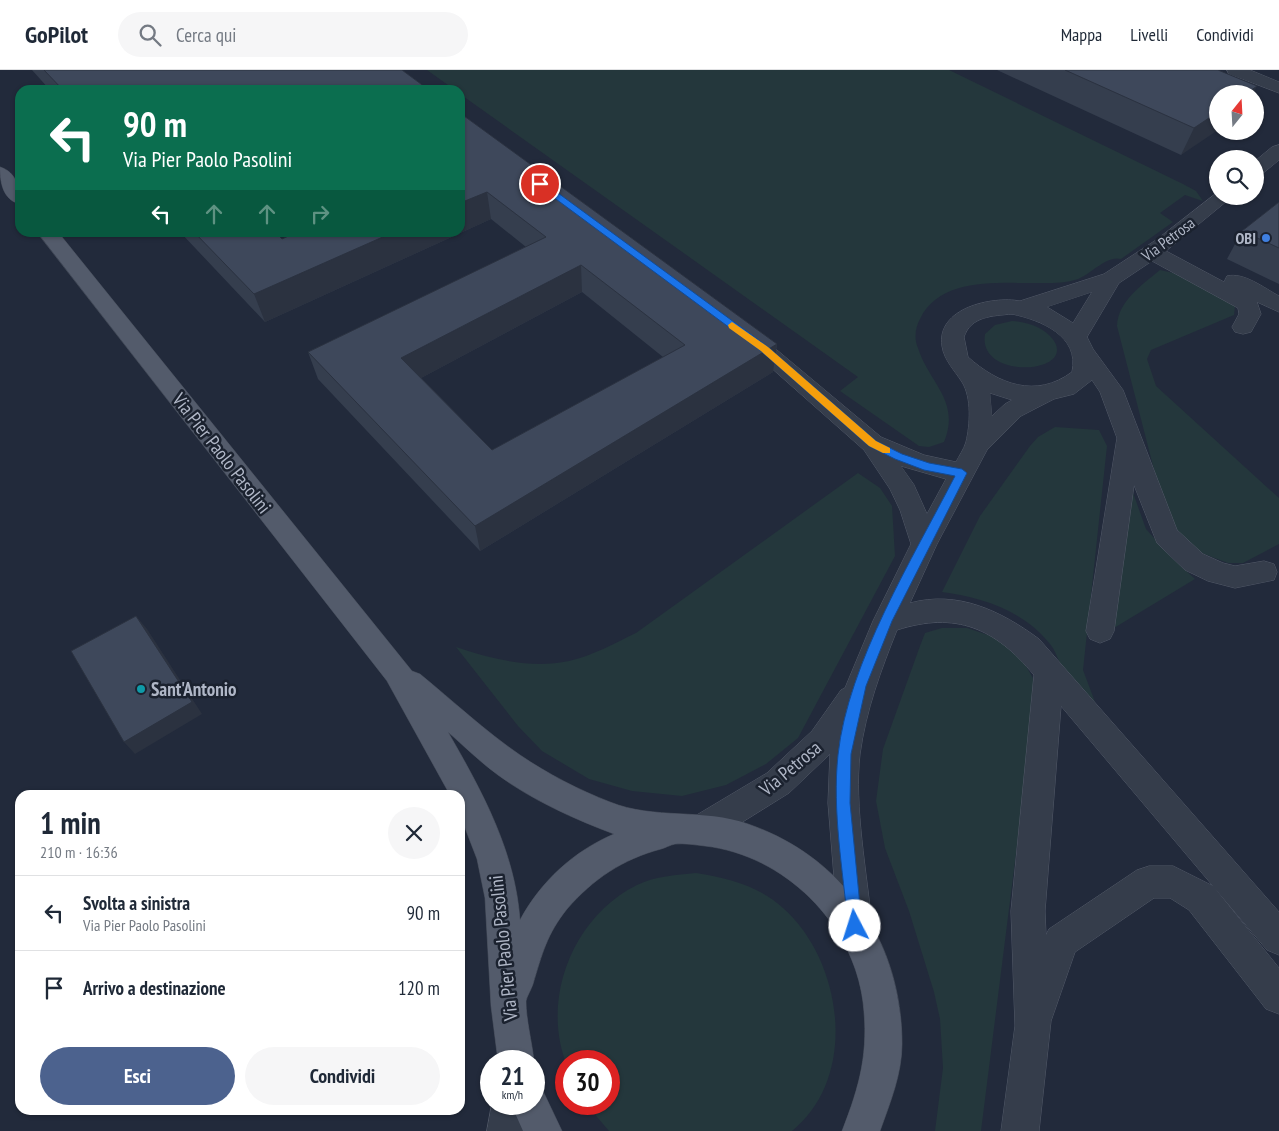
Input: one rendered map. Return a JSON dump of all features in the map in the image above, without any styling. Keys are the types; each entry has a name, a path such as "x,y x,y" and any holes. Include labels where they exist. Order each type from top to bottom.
{"main road":[{"path":"0,173 15,192"},
{"name":"Via Pier Paolo Pasolini","path":"52,237 397,672 463,790"},
{"name":"Via Pier Paolo Pasolini","path":"397,672 515,769 571,800 624,822 745,838 787,858 824,887 855,926 874,967 884,1012 884,1060 869,1123"},
{"name":"Via Pier Paolo Pasolini","path":"465,793 493,859 502,906 514,1049"},
{"name":"Via Pier Paolo Pasolini","path":"514,1049 512,1004 518,970 534,928 557,893 587,865 622,845 648,836 692,830"},
{"path":"536,1115 544,1131"}],"street":[{"path":"1235,70 1279,88"},
{"path":"1264,163 1279,151"},
{"name":"Via Petrosa","path":"978,444 981,412 977,389 954,350 953,339 960,322 976,312 987,309 1022,308 1111,279 1158,248 1212,205"},
{"path":"1158,248 1279,305"},
{"path":"1158,248 1248,305 1250,314 1243,327"},
{"name":"Via Petrosa","path":"1081,346 1111,279"},
{"name":"Via Petrosa","path":"855,926 844,803 845,754 860,686 887,621 924,544 978,444 1013,410 1045,394 1065,388 1080,378 1086,364 1081,346 1056,320 1022,308"},
{"path":"732,326 765,349 873,444 901,485 913,510 924,544"},
{"path":"1081,346 1111,390 1158,520 1166,536 1194,562 1218,573 1235,577 1264,572"},
{"name":"Via Petrosa","path":"960,362 972,374 999,388 1029,394 1045,394"},
{"path":"1100,631 1128,435"},
{"path":"873,444 899,457 928,467 962,473"},
{"path":"887,621 934,610 975,614 1005,628 1029,648 1279,938"},
{"path":"1020,1131 1033,1026 1028,912 1049,671"},
{"name":"Via Petrosa","path":"692,830 778,783 823,741 860,686"},
{"path":"1033,1026 1061,941 1149,882 1173,882 1201,898 1279,996"},
{"path":"506,1131 509,1115"}],"green space":[{"path":"427,70 949,70 1183,184 1196,191 1203,201 1185,195 1160,213 1173,222 1121,259 1105,262 1078,279 1057,283 993,283 975,285 943,295 930,305 918,322 916,341 923,360 946,403 949,415 948,428 944,442 929,447 919,446 840,391 858,377 465,98 465,85 448,85"},
{"path":"1160,270 1178,274 1235,306 1234,315 1151,350 1147,359 1156,386 1279,498 1279,544 1243,563 1228,563 1196,551 1167,520 1117,326 1118,317 1126,301"},
{"path":"1012,321 1032,325 1050,336 1057,349 1053,358 1043,365 1028,367 1011,366 997,360 987,350 985,334 995,325"},
{"path":"1055,427 1099,430 1107,446 1083,670 1095,702 1063,668 1054,650 1040,632 1028,623 1015,614 987,602 942,592 980,516 1030,446 1038,437"},
{"path":"858,473 880,488 892,506 895,556 798,738 766,764 726,785 682,796 632,791 589,779 542,751 518,726 456,647 511,662 540,664 569,661 595,653 636,633"},
{"path":"1127,476 1146,529 1171,557 1195,579 1114,628"},
{"path":"942,628 967,628 991,636 1010,647 1022,659 1034,680 1026,774 981,1131 935,1131 943,1068 940,1019 934,992 909,911 885,848 876,801 883,749 920,646 925,633"},
{"path":"696,873 720,877 764,894 783,908 803,931 819,958 830,988 835,1019 834,1051 827,1081 813,1108 792,1131 609,1131 595,1115 620,1115 620,1050 562,1050 559,1038 558,1012 561,986 568,961 580,938 596,917 615,899 644,882 674,875"}],"building":[{"path":"44,70 402,70 422,85 58,85"},
{"path":"1065,70 1218,70 1255,85 1209,85 1209,118 1194,128"},
{"path":"465,117 777,344 475,526 308,352 546,237 487,192 465,201","holes":["581,265 685,345 492,450 401,358"]},
{"path":"1279,202 1279,248 1242,231"},
{"path":"199,237 280,237 282,239 286,237 383,237 254,294"},
{"name":"Sant'Antonio","path":"136,616 192,702 124,742 71,651"}],"slow traffic":[{"path":"732,325 765,349 873,444 886,450"}],"place":[{"name":"OBI","path":"1266,238"},
{"name":"Sant'Antonio","path":"141,689"}],"route":[{"path":"540,184 765,349 873,444 899,457 928,467 962,473 924,544 887,621 860,686 845,754 844,803 855,926"}]}
